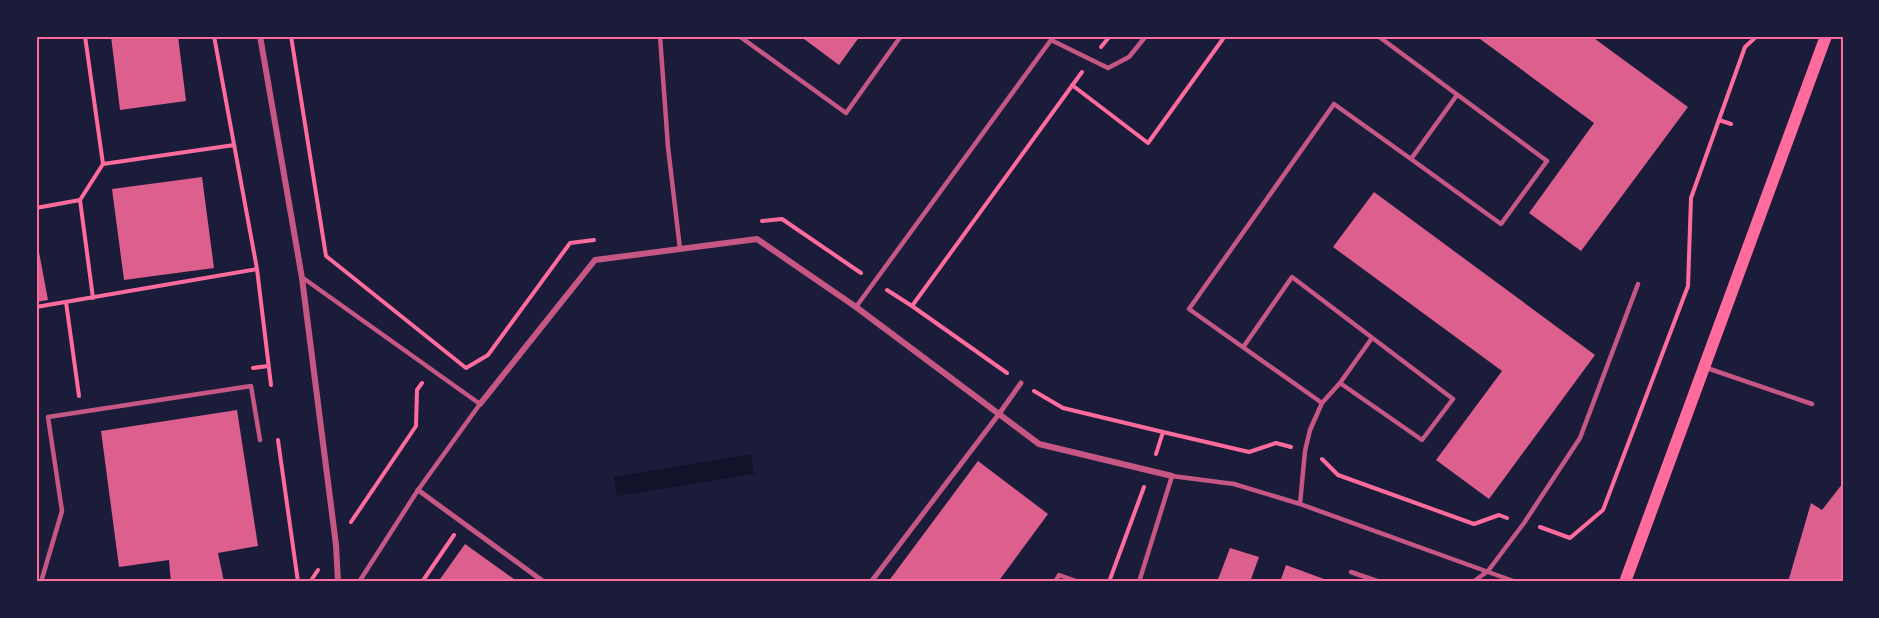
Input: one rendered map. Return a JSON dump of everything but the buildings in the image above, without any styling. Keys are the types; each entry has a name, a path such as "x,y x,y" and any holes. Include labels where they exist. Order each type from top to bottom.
{"main road":[{"path":"1625,582 1826,36"}],"street":[{"path":"260,36 302,278 336,544 338,582"},
{"path":"480,404 595,260 757,239 856,307 1039,444 1172,476"},
{"path":"871,582 1021,382"},
{"path":"418,490 544,582"}],"lane":[{"path":"660,36 668,147 680,249"},
{"path":"739,36 846,113 901,36"},
{"path":"856,307 1052,38 1108,68 1129,57 1146,36"},
{"path":"1322,403 1189,309 1334,104 1501,224 1547,160 1378,36"},
{"path":"1412,159 1457,95"},
{"path":"1244,346 1292,277 1453,399 1422,440 1340,383"},
{"path":"302,278 480,404 418,490 359,582"},
{"path":"1473,582 1488,571 1524,523 1581,438 1638,284"},
{"path":"1300,504 1305,451 1310,430 1322,403 1340,383 1372,338"},
{"path":"1704,367 1812,404"},
{"path":"41,582 62,511 48,417 251,386 260,440"},
{"path":"1139,582 1172,476 1234,484 1300,504 1516,582"},
{"path":"1351,572 1380,582"},
{"path":"1055,582 1059,575 1079,582"}],"path":[{"path":"85,36 103,164 80,200 93,298"},
{"path":"214,36 257,269 271,388"},
{"path":"291,36 326,256 466,368 488,354 570,243 605,239"},
{"path":"912,306 1110,36"},
{"path":"1072,85 1148,142 1226,36"},
{"path":"759,221 782,219 1021,382 1063,408 1250,452 1276,443 1317,454 1338,475 1473,524 1499,515 1546,528 1570,538 1603,510 1688,286 1691,198 1745,47 1757,36"},
{"path":"1719,120 1731,124"},
{"path":"103,164 234,145"},
{"path":"36,208 80,200"},
{"path":"36,307 257,269"},
{"path":"66,302 79,396"},
{"path":"310,582 416,426 417,390 446,351"},
{"path":"1109,582 1163,432"},
{"path":"278,434 298,582"},
{"path":"422,582 462,522"}],"shaded area":[{"path":"751,454 754,474 617,496 614,477"}]}
